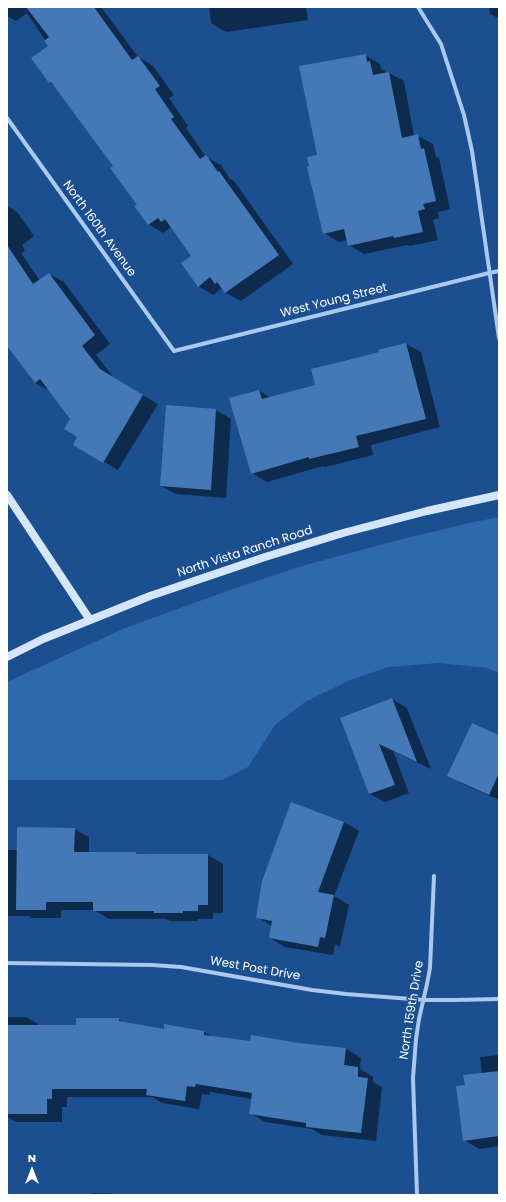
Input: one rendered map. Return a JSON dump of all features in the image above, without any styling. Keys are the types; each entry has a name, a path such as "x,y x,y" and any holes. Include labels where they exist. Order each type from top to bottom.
{"street":[{"path":"418,7 441,44 464,115 475,174 499,338"},
{"name":"North 160th Avenue","path":"7,118 174,351"},
{"name":"West Young Street","path":"174,351 499,271"},
{"path":"7,495 90,620"},
{"name":"North Vista Ranch Road","path":"7,657 43,639 150,596 265,557 343,533 427,511 499,495"},
{"name":"North 159th Drive","path":"417,1195 413,1078 419,1019 430,968 434,876"},
{"name":"West Post Drive","path":"7,962 124,964 181,967 312,990 381,997 424,1000 499,999"}],"shaded area":[{"path":"499,517 499,673 487,668 439,663 388,667 348,681 305,702 275,725 248,767 222,780 7,780 7,682 125,628 227,591 302,566 402,539"}],"building":[{"path":"26,7 94,7 132,60 138,56 160,86 155,89 174,117 171,119 200,159 206,155 218,172 219,171 279,255 225,293 217,282 215,284 210,277 198,287 181,263 191,256 165,219 161,222 158,218 148,225 134,206 137,205 110,168 113,166 51,82 49,83 31,58 48,46 44,41 49,37"},
{"path":"366,54 367,62 370,61 373,75 389,72 402,138 418,134 421,149 424,148 436,201 423,204 425,209 418,211 423,232 394,238 393,236 348,246 344,229 323,234 307,167 309,166 307,157 317,155 299,66"},
{"path":"7,245 33,284 49,273 95,335 82,346 100,369 143,395 103,463 73,445 77,437 64,429 70,419 40,379 35,383 7,346"},
{"path":"406,343 426,419 356,436 359,447 309,459 309,457 251,474 229,398 259,390 262,399 315,385 311,369 379,352 378,350"},
{"path":"166,405 216,409 211,490 160,486"},
{"path":"392,698 417,762 379,744 395,785 369,794 340,718"},
{"path":"472,723 499,735 499,773 489,795 447,776"},
{"path":"291,802 344,822 318,892 334,895 325,938 320,937 318,947 269,938 272,921 256,918 262,881"},
{"path":"17,827 75,828 74,852 208,854 208,905 198,905 198,911 183,911 183,913 154,913 154,911 93,911 93,902 46,902 46,910 16,910"},
{"path":"76,1018 119,1018 119,1021 164,1029 164,1024 204,1031 204,1035 250,1041 251,1035 299,1043 346,1048 344,1065 358,1067 358,1077 368,1078 361,1133 306,1127 306,1123 249,1114 252,1093 196,1084 195,1087 187,1086 185,1101 146,1095 147,1089 52,1089 52,1099 47,1099 47,1114 7,1114 7,1025 76,1025"},
{"path":"499,1071 499,1136 463,1141 456,1086 465,1085 463,1075"}]}
